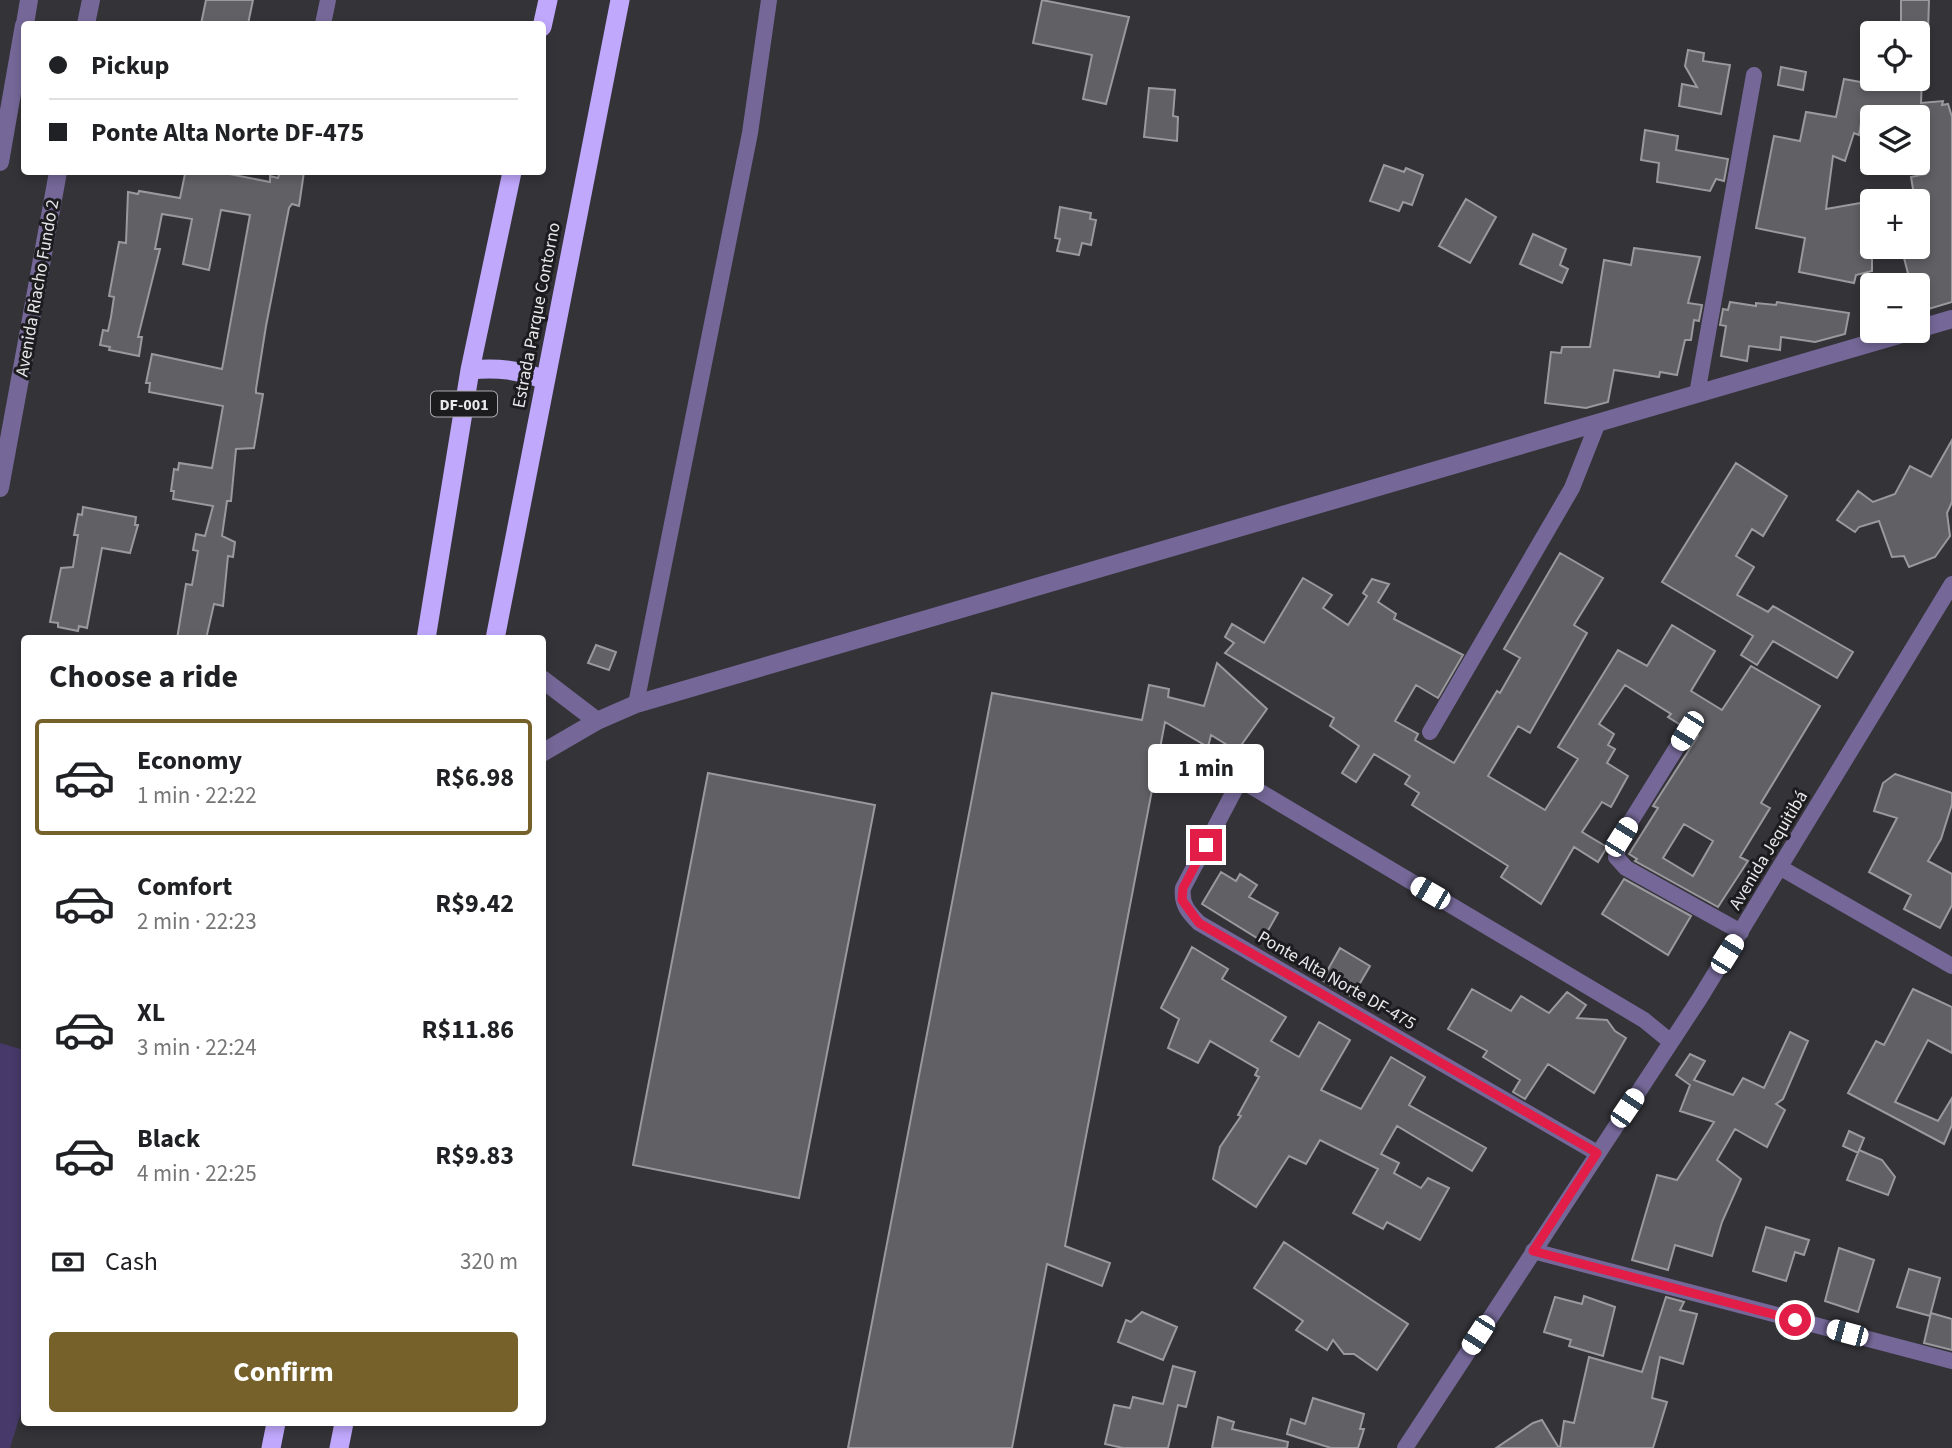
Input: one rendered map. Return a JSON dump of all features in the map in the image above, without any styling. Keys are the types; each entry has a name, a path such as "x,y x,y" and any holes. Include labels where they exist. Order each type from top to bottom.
{"highway":[{"path":"543,21 548,0"},
{"name":"Estrada Parque Contorno","path":"496,635 620,0"},
{"name":"DF-001","path":"427,635 470,370 511,175"},
{"path":"470,370 496,367 521,371 544,380"},
{"path":"271,1448 275,1426"},
{"path":"339,1448 343,1426"}],"street":[{"path":"26,21 29,0"},
{"path":"87,21 91,0"},
{"path":"324,21 328,0"},
{"path":"636,704 750,133 769,0"},
{"path":"0,162 6,90 21,39"},
{"path":"1698,394 1754,75"},
{"name":"Avenida Riacho Fundo 2","path":"0,488 57,175"},
{"path":"1930,325 1952,319"},
{"path":"546,751 597,721 636,704 1871,343"},
{"path":"1430,732 1572,488 1597,425"},
{"name":"Avenida Jequitibá","path":"1405,1448 1741,932 1952,584"},
{"path":"546,682 597,721"},
{"path":"1687,731 1621,837 1616,857 1626,868 1741,932"},
{"path":"1195,753 1644,1020 1671,1042"},
{"name":"Ponte Alta Norte DF-475","path":"1240,780 1183,888 1182,900 1189,913 1199,923 1597,1153"},
{"path":"1780,868 1952,966"},
{"path":"1533,1251 1952,1361"}],"shaded area":[{"path":"0,1043 21,1049 21,1413 10,1448 0,1448"}],"building":[{"path":"206,0 253,0 249,21 202,21"},
{"path":"1042,0 1129,17 1106,104 1083,99 1092,55 1033,43"},
{"path":"1901,0 1929,0 1928,21 1901,21"},
{"path":"1688,50 1704,53 1703,61 1730,65 1721,114 1679,106 1682,84 1697,87 1685,66"},
{"path":"1781,67 1806,72 1803,90 1778,85"},
{"path":"1844,79 1860,82 1860,91 1922,91 1921,103 1943,101 1942,105 1948,104 1952,117 1952,302 1930,309 1930,273 1908,273 1904,259 1930,259 1930,189 1913,189 1911,177 1930,175 1930,105 1860,105 1859,135 1854,133 1845,161 1833,156 1826,209 1860,203 1860,259 1872,259 1872,271 1856,275 1854,283 1799,272 1805,238 1756,228 1774,136 1800,141 1806,112 1836,117"},
{"path":"1149,88 1175,90 1173,116 1178,117 1177,141 1144,137"},
{"path":"1645,130 1678,136 1676,150 1728,159 1724,181 1716,179 1710,191 1657,182 1659,163 1641,160"},
{"path":"1384,165 1404,172 1406,168 1423,175 1412,205 1403,202 1399,211 1370,201"},
{"path":"185,175 234,175 270,182 270,176 278,178 279,175 304,175 299,206 292,204 289,208 266,326 256,389 256,393 263,394 254,448 236,449 231,501 227,501 222,536 235,542 233,557 228,556 223,606 214,604 207,635 178,635 186,584 192,585 198,551 193,550 196,534 205,536 213,506 173,499 174,491 171,491 174,469 178,470 179,463 212,468 223,406 149,392 150,383 146,383 152,354 222,369 250,215 221,210 209,270 183,264 192,219 162,214 155,249 160,249 138,337 142,337 139,356 109,350 110,347 100,345 103,330 108,331 111,317 114,297 109,296 119,242 126,243 128,192 138,194 139,191 180,198"},
{"path":"1466,199 1496,217 1470,263 1439,246"},
{"path":"1060,207 1091,213 1090,219 1096,220 1091,245 1082,243 1079,255 1057,251 1060,239 1055,238"},
{"path":"1533,234 1566,249 1560,265 1568,269 1562,283 1520,264"},
{"path":"1634,248 1700,257 1688,303 1702,305 1699,321 1694,320 1691,340 1685,340 1677,375 1660,372 1659,377 1614,370 1608,402 1586,408 1545,403 1551,352 1561,353 1562,347 1590,347 1604,260 1631,265"},
{"path":"1730,302 1756,306 1756,303 1776,305 1777,302 1849,313 1845,334 1815,342 1781,337 1780,350 1749,346 1747,361 1721,356 1726,326 1720,325 1723,309 1728,310"},
{"path":"1952,440 1952,502 1947,513 1950,536 1935,557 1909,567 1904,556 1892,557 1879,521 1859,527 1855,532 1837,520 1858,491 1873,502 1895,494 1910,466 1931,477"},
{"path":"1736,463 1787,496 1763,536 1752,529 1736,556 1754,567 1737,595 1768,612 1773,606 1853,652 1837,678 1773,641 1757,665 1741,655 1753,636 1662,582"},
{"path":"83,507 136,517 135,525 138,525 130,553 102,548 87,628 79,626 78,631 58,627 58,623 50,622 61,568 73,567 78,535 74,535 78,514 82,515"},
{"path":"1560,553 1603,578 1574,625 1587,633 1530,733 1518,726 1488,776 1545,810 1578,759 1558,747 1618,650 1647,666 1672,625 1715,651 1691,691 1722,710 1751,666 1820,706 1761,803 1770,808 1740,857 1748,861 1718,907 1635,861 1637,859 1629,854 1658,808 1653,806 1698,736 1693,723 1687,721 1679,724 1668,717 1671,714 1625,685 1599,724 1614,734 1608,745 1615,749 1607,763 1628,776 1611,807 1602,802 1582,832 1607,847 1598,862 1574,847 1541,904 1501,877 1508,866 1412,805 1419,793 1405,784 1410,776 1374,754 1356,782 1342,773 1359,746 1330,726 1334,718 1225,653 1234,643 1225,637 1232,624 1264,643 1303,578 1332,595 1323,608 1348,625 1367,596 1363,593 1372,579 1389,584 1378,602 1396,614 1394,619 1463,655 1438,698 1416,685 1395,721 1418,734 1415,740 1454,763 1520,658 1504,649","holes":["1684,824 1713,841 1693,876 1663,858"]},
{"path":"596,645 616,652 609,670 588,663"},
{"path":"1217,663 1267,709 1237,751 1211,735 1208,747 1165,722 1065,1246 1110,1263 1102,1286 1047,1264 1012,1448 848,1448 992,693 1142,720 1149,685 1169,689 1168,697 1204,706"},
{"path":"708,773 875,805 799,1198 633,1165"},
{"path":"1895,774 1952,793 1952,804 1941,839 1928,861 1952,874 1952,905 1940,928 1904,909 1911,895 1869,872 1897,818 1874,811 1883,783"},
{"path":"1221,872 1236,881 1240,874 1257,885 1249,897 1278,913 1262,941 1202,904"},
{"path":"1624,879 1691,916 1668,955 1602,914"},
{"path":"1192,947 1228,969 1222,979 1286,1017 1271,1041 1299,1057 1319,1022 1350,1040 1321,1090 1361,1109 1391,1057 1425,1077 1409,1105 1486,1148 1472,1171 1397,1126 1381,1154 1399,1163 1394,1173 1421,1188 1428,1178 1449,1188 1420,1240 1387,1222 1383,1229 1353,1213 1378,1169 1320,1140 1306,1164 1289,1156 1256,1207 1213,1179 1220,1147 1241,1116 1238,1115 1259,1077 1255,1075 1258,1069 1210,1041 1198,1063 1168,1048 1179,1019 1161,1008"},
{"path":"1340,948 1370,966 1352,997 1322,980"},
{"path":"1472,989 1511,1011 1521,996 1549,1013 1567,992 1586,1005 1577,1018 1607,1020 1615,1031 1626,1038 1594,1093 1548,1064 1525,1099 1513,1092 1520,1080 1483,1057 1487,1051 1448,1029"},
{"path":"1913,989 1952,1007 1952,1053 1928,1040 1895,1102 1938,1121 1952,1098 1952,1125 1944,1144 1848,1093 1876,1041 1884,1045"},
{"path":"1790,1032 1808,1041 1783,1099 1776,1104 1785,1110 1767,1147 1735,1129 1717,1160 1741,1179 1722,1222 1712,1256 1675,1245 1668,1270 1632,1260 1657,1175 1677,1180 1714,1122 1680,1111 1690,1085 1676,1075 1690,1054 1705,1061 1694,1080 1733,1095 1743,1078 1764,1088"},
{"path":"1849,1131 1864,1138 1858,1153 1843,1146"},
{"path":"1859,1150 1882,1160 1895,1177 1888,1195 1847,1180"},
{"path":"1766,1227 1809,1240 1804,1255 1795,1252 1786,1281 1753,1271"},
{"path":"1284,1242 1408,1324 1377,1370 1354,1354 1344,1354 1333,1340 1327,1350 1296,1330 1303,1321 1254,1288"},
{"path":"1839,1248 1874,1260 1858,1312 1825,1301"},
{"path":"1909,1269 1940,1278 1930,1316 1897,1307"},
{"path":"1584,1296 1615,1307 1603,1356 1569,1346 1571,1340 1544,1332 1555,1297 1582,1304"},
{"path":"1666,1297 1684,1302 1680,1310 1697,1314 1683,1364 1660,1357 1652,1398 1667,1402 1653,1448 1560,1448 1564,1421 1574,1423 1589,1357 1642,1372"},
{"path":"1142,1312 1177,1327 1163,1360 1118,1342 1126,1320 1131,1322"},
{"path":"1931,1313 1952,1319 1952,1350 1924,1343"},
{"path":"1173,1366 1195,1372 1186,1407 1178,1405 1168,1448 1123,1448 1105,1444 1114,1405 1130,1408 1133,1397 1163,1404"},
{"path":"1313,1398 1364,1414 1360,1429 1364,1429 1358,1448 1331,1448 1287,1434 1291,1419 1305,1424"},
{"path":"1218,1417 1234,1422 1232,1429 1288,1442 1287,1448 1212,1448"},
{"path":"1542,1420 1559,1448 1496,1448 1533,1423"}],"route":[{"path":"1206,845 1183,888 1182,900 1199,923 1597,1153 1533,1251 1795,1320"}]}
